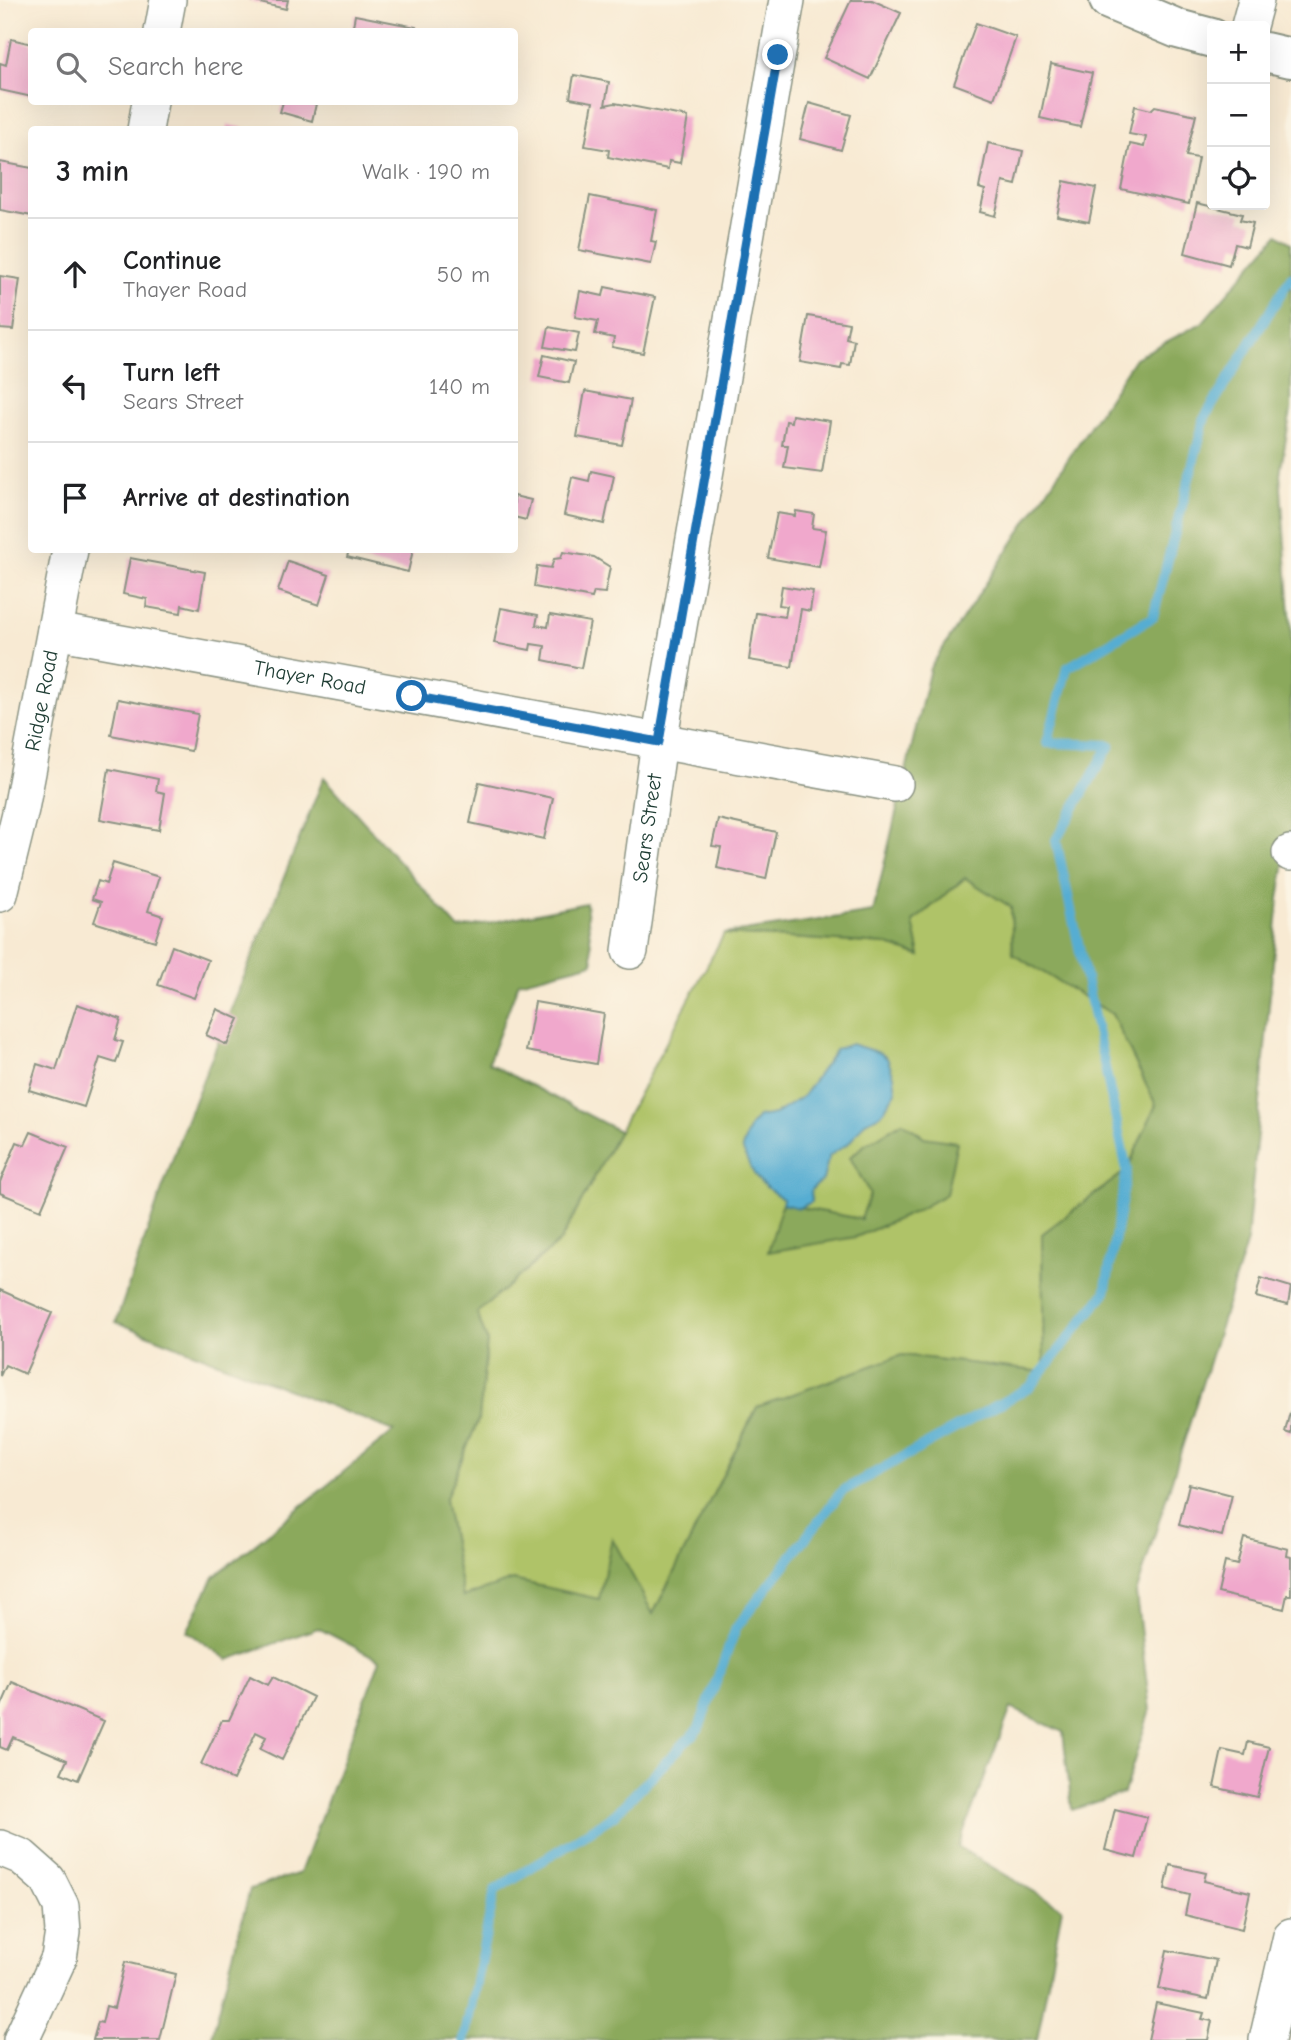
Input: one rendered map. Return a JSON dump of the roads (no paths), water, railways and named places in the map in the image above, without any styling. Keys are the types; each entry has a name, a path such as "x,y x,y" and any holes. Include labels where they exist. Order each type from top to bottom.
{"main road":[{"path":"1109,0 1178,29 1207,37"},
{"path":"1270,53 1291,58"}],"street":[{"path":"163,28 168,0"},
{"name":"Sears Street","path":"630,951 659,742 787,0"},
{"path":"1250,21 1256,0"},
{"path":"146,126 149,105"},
{"name":"Ridge Road","path":"0,894 21,810 69,553"},
{"name":"Thayer Road","path":"55,631 895,784"},
{"path":"0,1848 23,1857 48,1880 61,1906 63,1932 58,1958 21,2040"},
{"path":"1267,2040 1291,1936"}],"water":[{"path":"851,1044 880,1053 887,1058 894,1076 896,1092 881,1115 865,1122 849,1143 829,1156 823,1180 811,1190 812,1202 799,1208 782,1204 783,1199 757,1178 746,1158 742,1148 750,1126 758,1117 775,1114 803,1096 836,1049"}],"waterway":[{"path":"464,2040 495,1890 613,1816 699,1728 736,1628 842,1491 1030,1387 1105,1293 1127,1170 1056,840 1110,745 1047,743 1067,668 1153,617 1205,417 1291,277"}]}
